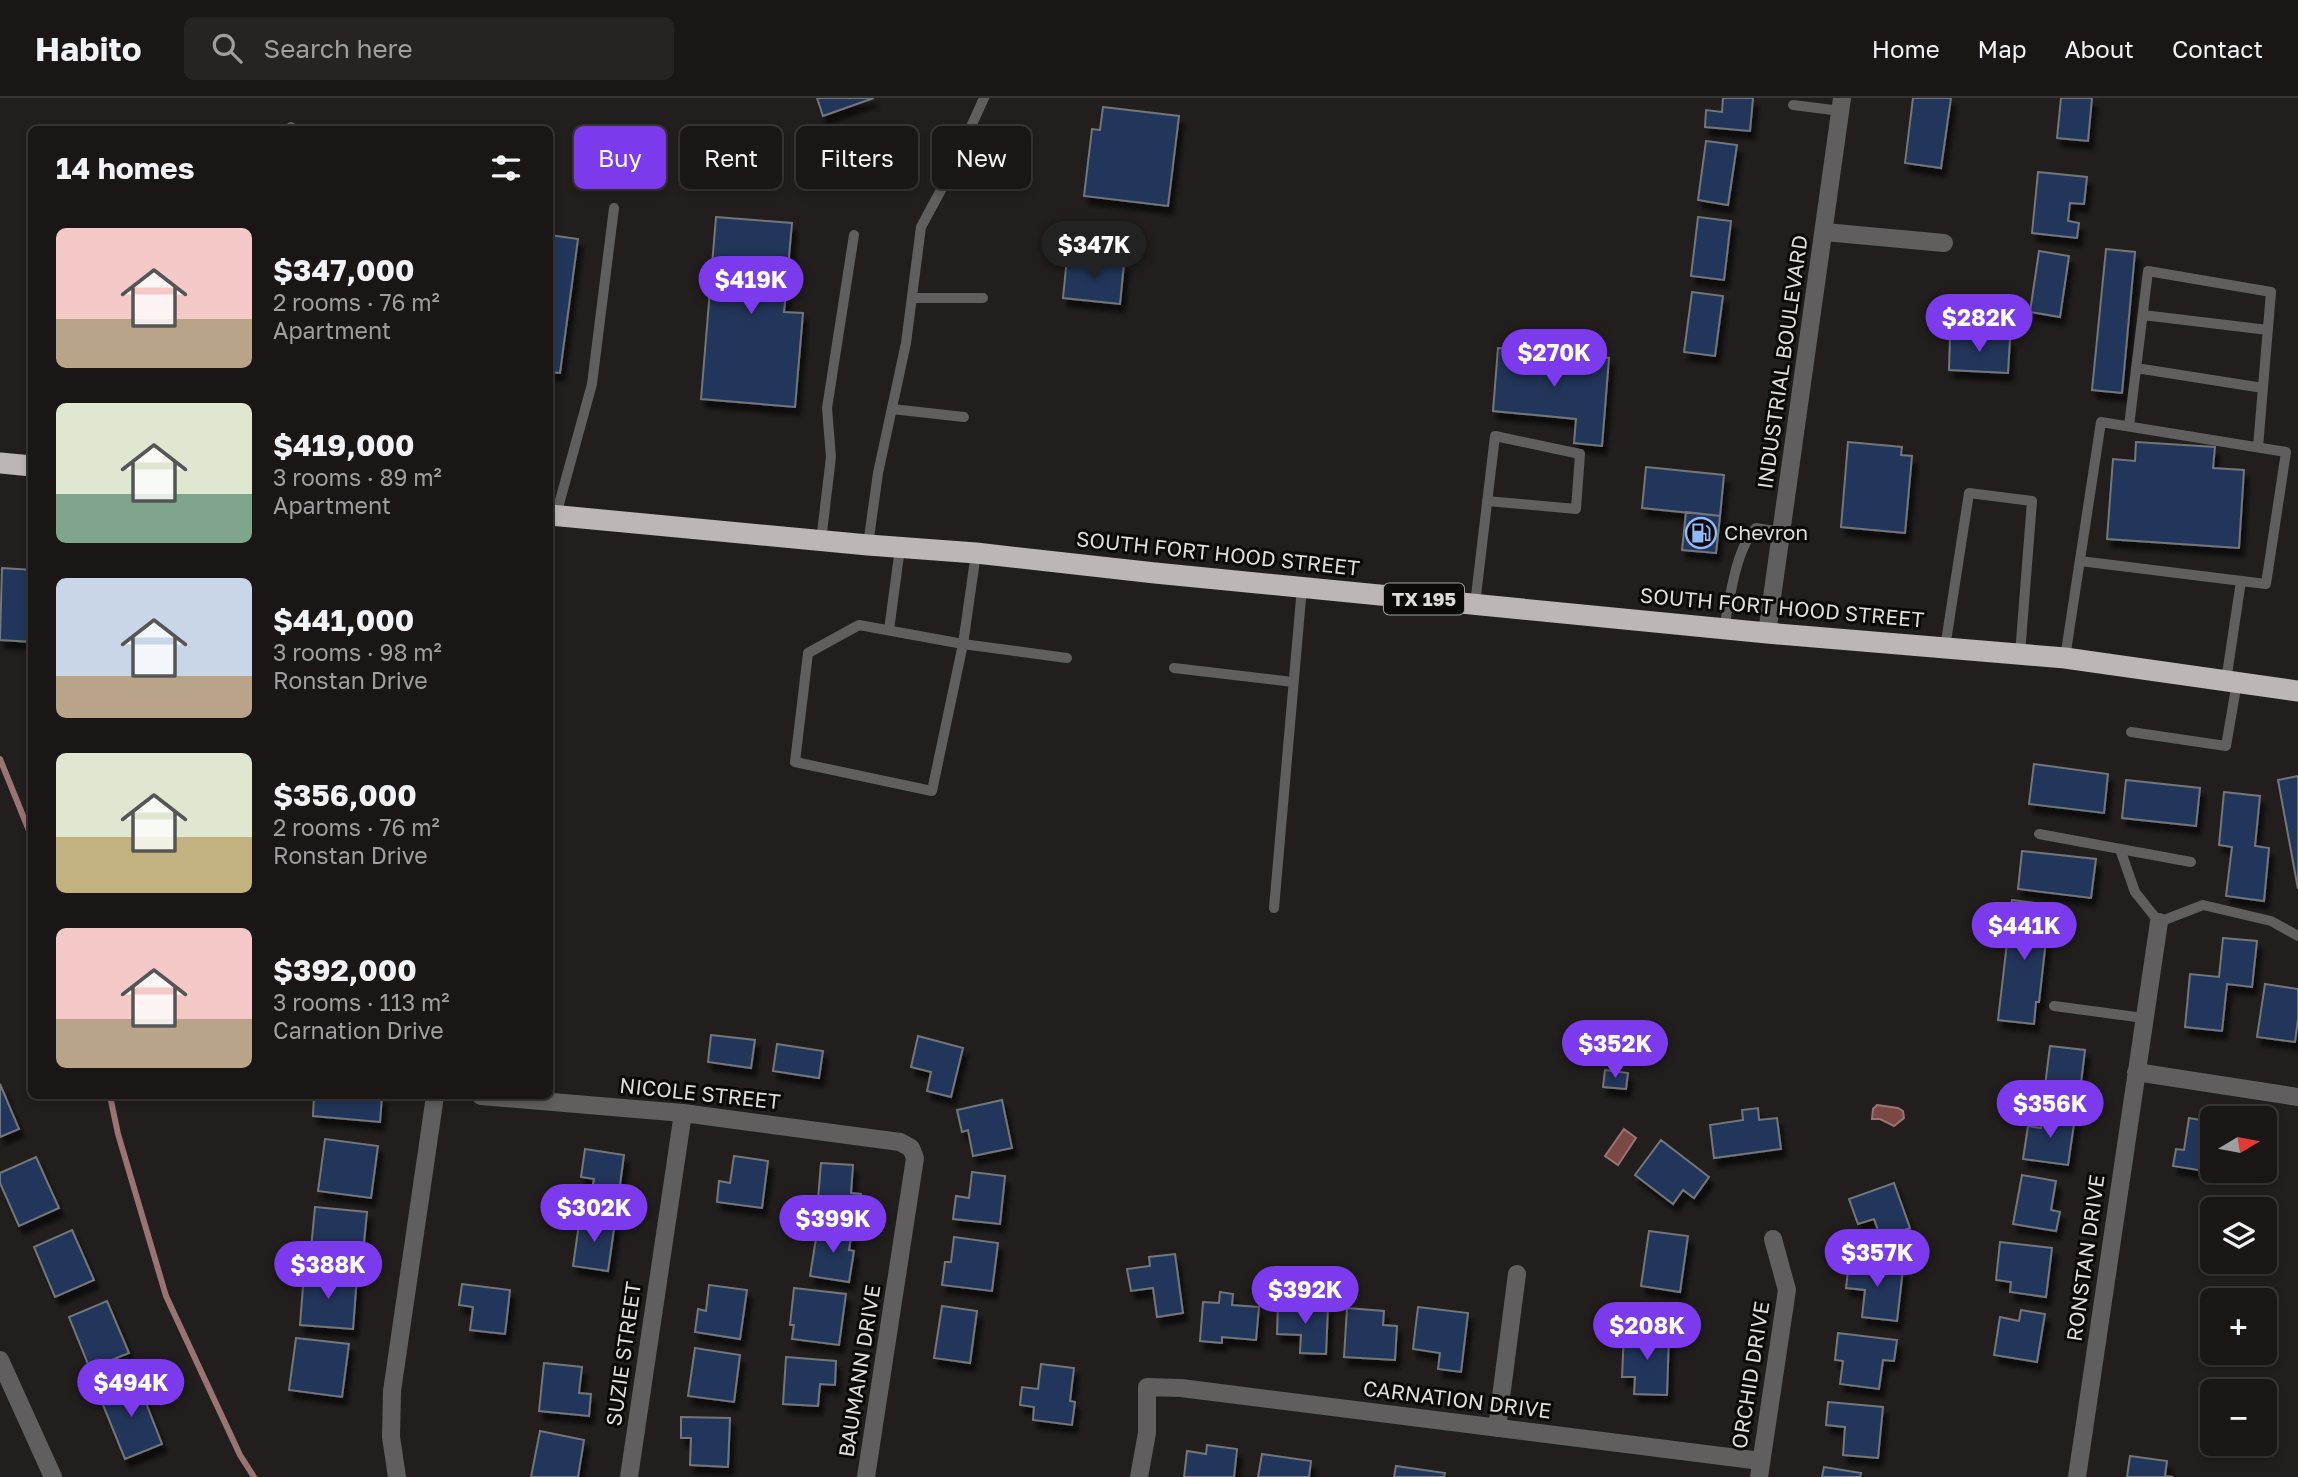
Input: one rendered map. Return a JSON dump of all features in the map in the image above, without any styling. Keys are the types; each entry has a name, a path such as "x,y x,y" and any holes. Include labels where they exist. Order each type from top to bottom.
{"highway":[{"path":"0,463 28,466"},
{"name":"SOUTH FORT HOOD STREET","path":"553,515 976,553 1767,633 2065,658 2298,691"}],"street":[{"name":"INDUSTRIAL BOULEVARD","path":"1767,633 1842,105"},
{"path":"1825,232 1944,243"},
{"name":"RONSTAN DRIVE","path":"2077,1477 2158,922"},
{"path":"2136,1072 2298,1097"},
{"path":"397,1477 391,1437 392,1391 435,1099"},
{"name":"NICOLE STREET","path":"517,1099 683,1113 900,1142 911,1148"},
{"name":"SUZIE STREET","path":"629,1477 683,1113"},
{"name":"BAUMANN DRIVE","path":"866,1477 915,1158 911,1148"},
{"name":"ORCHID DRIVE","path":"1760,1469 1787,1290 1773,1239"},
{"path":"1497,1428 1517,1274"},
{"path":"2,1367 53,1477"},
{"name":"CARNATION DRIVE","path":"1139,1477 1147,1433 1147,1387 1181,1388 1497,1428 1760,1469"}],"lane":[{"path":"868,545 878,473 906,343 921,228 984,98"},
{"path":"1793,105 1842,105"},
{"path":"553,515 592,384 614,208"},
{"path":"821,541 831,457 827,408 854,235"},
{"path":"2129,426 2148,271 2271,292 2258,447"},
{"path":"912,298 983,298"},
{"path":"2143,315 2268,330"},
{"path":"2136,368 2263,388"},
{"path":"892,409 964,417"},
{"path":"2065,658 2101,422 2286,452 2266,584 2080,561"},
{"path":"1475,604 1487,501 1495,436 1580,454 1576,509 1487,501"},
{"path":"1945,648 1969,493 2032,501 2020,654"},
{"path":"1724,628 1738,565 1749,535 1756,528 1782,532"},
{"path":"889,630 900,548"},
{"path":"976,553 963,644 932,791 795,762 808,653 859,625 963,644 1067,658"},
{"path":"2131,732 2226,746 2241,581"},
{"path":"1274,908 1301,587"},
{"path":"1174,668 1293,682"},
{"path":"2039,834 2190,862"},
{"path":"2120,849 2135,892 2158,922 2203,905 2271,922 2298,936"},
{"path":"2054,1006 2144,1018"}],"shaded area":[{"path":"1877,1105 1898,1108 1903,1111 1904,1118 1894,1126 1880,1119 1872,1119 1873,1109"},
{"path":"1624,1129 1636,1138 1618,1165 1605,1156"}],"building":[{"path":"817,98 874,98 823,116"},
{"path":"1723,98 1753,98 1750,131 1705,127 1706,110 1722,112"},
{"path":"1913,98 1951,98 1941,168 1905,163"},
{"path":"2061,98 2092,98 2088,141 2057,138"},
{"path":"1103,107 1179,116 1168,206 1084,196 1092,129 1100,130"},
{"path":"1706,141 1737,145 1728,205 1698,200"},
{"path":"2038,172 2087,177 2084,204 2070,203 2068,221 2079,223 2077,238 2032,233"},
{"path":"716,217 792,223 784,312 803,313 795,407 701,399"},
{"path":"1698,217 1731,221 1724,280 1691,276"},
{"path":"553,235 578,239 560,373 553,372"},
{"path":"2106,249 2135,252 2122,393 2092,390"},
{"path":"2039,251 2069,256 2060,317 2030,312"},
{"path":"1067,258 1124,264 1120,304 1063,298"},
{"path":"1692,292 1723,296 1715,356 1684,352"},
{"path":"1950,336 2010,339 2008,373 1949,370"},
{"path":"1498,348 1609,358 1602,446 1574,443 1576,419 1493,411"},
{"path":"1848,442 1902,447 1901,455 1912,456 1905,533 1841,527"},
{"path":"2136,442 2215,447 2213,468 2244,470 2239,548 2107,539 2113,459 2135,461"},
{"path":"1646,467 1724,475 1720,516 1642,508"},
{"name":"Chevron","path":"1686,512 1720,516 1716,553 1682,550"},
{"path":"2,568 28,570 28,642 0,640"},
{"path":"2034,764 2108,774 2104,813 2029,804"},
{"path":"2298,776 2298,889 2278,780"},
{"path":"2126,780 2200,788 2196,826 2122,818"},
{"path":"2224,792 2260,796 2255,846 2269,848 2264,901 2226,896 2232,847 2219,845"},
{"path":"2022,851 2096,859 2091,898 2018,889"},
{"path":"2012,900 2050,905 2034,1024 1998,1020"},
{"path":"2223,938 2257,941 2252,987 2227,984 2222,1031 2185,1027 2190,974 2219,977"},
{"path":"2265,984 2298,989 2295,1042 2257,1037"},
{"path":"711,1035 755,1040 751,1068 708,1062"},
{"path":"918,1036 963,1048 951,1097 927,1091 931,1072 911,1067"},
{"path":"777,1044 823,1051 819,1078 773,1071"},
{"path":"2050,1046 2085,1050 2079,1099 2044,1094"},
{"path":"1605,1070 1628,1073 1626,1089 1603,1087"},
{"path":"0,1084 19,1129 0,1137"},
{"path":"314,1099 382,1099 380,1122 313,1116"},
{"path":"1002,1100 1012,1148 973,1156 968,1130 962,1132 957,1110"},
{"path":"1758,1108 1759,1120 1777,1118 1781,1149 1714,1158 1710,1125 1743,1120 1742,1110"},
{"path":"2043,1112 2075,1117 2068,1165 2023,1159 2028,1126 2041,1128"},
{"path":"2189,1118 2200,1120 2200,1170 2173,1166 2176,1149 2184,1150"},
{"path":"325,1139 378,1146 371,1198 318,1191"},
{"path":"1661,1140 1709,1177 1694,1198 1683,1190 1673,1204 1635,1175"},
{"path":"585,1149 624,1155 618,1200 591,1196 594,1179 581,1177"},
{"path":"734,1156 768,1161 762,1208 717,1202 719,1181 730,1183"},
{"path":"36,1157 59,1208 19,1226 0,1183 0,1173"},
{"path":"821,1163 853,1165 851,1193 861,1194 860,1214 817,1211"},
{"path":"972,1172 1005,1176 1000,1224 953,1219 956,1196 969,1198"},
{"path":"2022,1175 2056,1181 2051,1210 2060,1212 2056,1231 2013,1224"},
{"path":"1894,1183 1910,1228 1881,1239 1874,1219 1858,1224 1849,1199"},
{"path":"315,1207 367,1212 362,1263 310,1259"},
{"path":"580,1217 615,1222 608,1271 573,1266"},
{"path":"818,1226 852,1231 849,1250 854,1251 849,1282 810,1276"},
{"path":"72,1230 94,1280 55,1297 34,1247"},
{"path":"1649,1231 1688,1236 1680,1292 1641,1286"},
{"path":"954,1237 998,1243 992,1291 942,1285 945,1262 951,1262"},
{"path":"2000,1242 2052,1248 2046,1297 2010,1292 2011,1282 1996,1280"},
{"path":"1175,1254 1183,1313 1157,1317 1153,1288 1131,1291 1127,1269 1150,1266 1149,1257"},
{"path":"1849,1262 1903,1269 1897,1321 1862,1317 1865,1290 1846,1288"},
{"path":"304,1273 357,1277 353,1329 300,1325"},
{"path":"462,1284 510,1290 505,1334 470,1330 473,1307 459,1305"},
{"path":"709,1285 747,1290 740,1339 695,1332 698,1309 706,1311"},
{"path":"794,1288 846,1294 839,1345 792,1339 794,1325 790,1325"},
{"path":"1220,1292 1233,1294 1232,1305 1259,1307 1256,1340 1222,1337 1222,1343 1200,1341 1203,1302 1219,1303"},
{"path":"107,1301 129,1353 90,1369 69,1317"},
{"path":"1278,1304 1328,1307 1326,1354 1300,1353 1301,1335 1277,1334"},
{"path":"942,1306 977,1311 970,1363 934,1358"},
{"path":"1418,1307 1468,1313 1461,1372 1438,1369 1440,1353 1413,1349"},
{"path":"1347,1308 1384,1311 1383,1325 1397,1326 1395,1360 1344,1357"},
{"path":"2021,1310 2045,1314 2037,1362 1994,1355 2000,1317 2019,1321"},
{"path":"1624,1333 1669,1335 1667,1395 1634,1394 1635,1377 1622,1377"},
{"path":"1838,1333 1897,1340 1894,1361 1883,1360 1879,1389 1840,1384 1843,1361 1835,1360"},
{"path":"296,1338 349,1344 342,1397 289,1390"},
{"path":"695,1348 740,1355 734,1402 688,1396"},
{"path":"786,1357 836,1361 835,1385 820,1384 818,1406 783,1404"},
{"path":"544,1363 582,1367 579,1393 591,1394 589,1416 539,1411"},
{"path":"1041,1364 1074,1368 1070,1401 1075,1402 1072,1425 1033,1420 1034,1407 1020,1405 1022,1387 1038,1389"},
{"path":"137,1380 162,1444 125,1459 99,1395"},
{"path":"1828,1402 1883,1407 1878,1458 1843,1455 1845,1427 1826,1425"},
{"path":"681,1417 730,1418 728,1467 690,1465 691,1438 681,1438"},
{"path":"540,1431 584,1440 578,1477 531,1477"},
{"path":"1207,1445 1237,1449 1234,1477 1184,1477 1187,1451 1206,1454"},
{"path":"1262,1454 1311,1461 1309,1477 1258,1477"},
{"path":"2130,1456 2167,1461 2165,1476 2173,1477 2127,1477"},
{"path":"1396,1466 1445,1473 1444,1477 1394,1477"},
{"path":"1824,1467 1861,1473 1860,1477 1822,1477"}],"waterway":[{"path":"0,759 28,828"},
{"path":"111,1099 118,1134 166,1296 240,1455 254,1477"}],"place":[{"name":"Chevron","path":"1701,533"}]}
